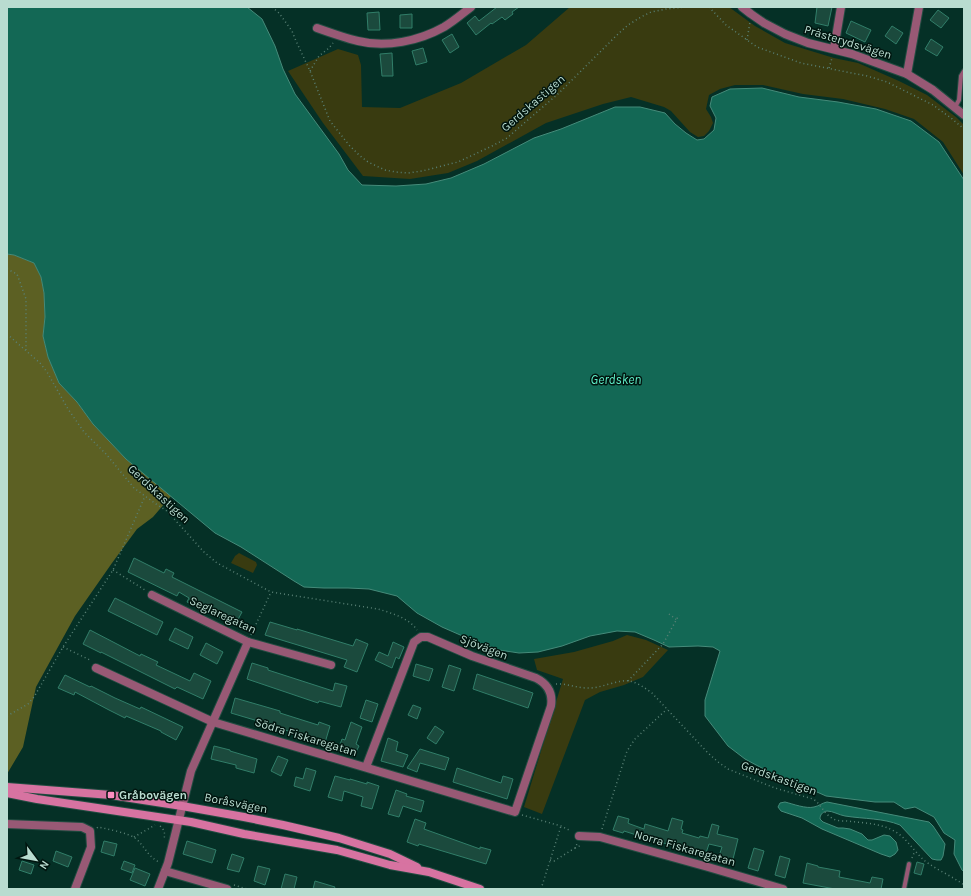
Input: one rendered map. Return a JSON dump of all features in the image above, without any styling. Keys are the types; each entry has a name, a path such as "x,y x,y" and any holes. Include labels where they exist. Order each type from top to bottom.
{"main road":[{"name":"Boråsvägen","path":"7,787 111,795 182,806 283,825 339,838 390,854 429,872 480,889"},
{"name":"Boråsvägen","path":"7,793 197,824 244,834 337,850 390,865 429,872"}],"street":[{"name":"Prästerydsvägen","path":"742,7 751,11 764,23 785,34 808,43 852,54 907,74 933,90 964,115"},
{"path":"834,49 841,7"},
{"path":"907,74 919,7"},
{"path":"318,28 360,42 394,44 429,34 444,27 467,9"},
{"name":"Seglaregatan","path":"152,595 248,642 331,665"},
{"path":"366,767 414,642 421,637"},
{"name":"Sjövägen","path":"421,637 428,637 472,656 536,678 549,688"},
{"path":"158,889 165,871 191,771 248,642"},
{"name":"Södra Fiskaregatan","path":"96,668 213,722 515,812"},
{"path":"515,812 550,706 552,697 549,688"},
{"path":"7,824 82,827 90,831 91,847 75,889"},
{"name":"Norra Fiskaregatan","path":"579,836 600,837 783,889"},
{"path":"165,871 227,889"}],"lane":[{"path":"955,107 959,100 964,70"},
{"path":"904,889 909,864"}],"path":[{"name":"Gerdskastigen","path":"272,7 279,13 292,31 330,120 349,145 359,156 368,162 385,170 408,173 458,162 507,138 559,93 612,39 628,25 651,12 685,7"},
{"path":"709,7 726,25 758,47 801,62 867,76 887,82 933,105 964,129"},
{"path":"747,40 751,11"},
{"path":"310,71 319,56 340,36"},
{"path":"7,269 17,274 26,299 26,350"},
{"name":"Gerdskastigen","path":"7,334 40,363 84,432 106,454 134,488 167,511 204,552 217,563 271,592 361,606 387,612 409,622 415,627 421,637"},
{"path":"7,716 28,704 34,697 63,646 113,570 145,496"},
{"path":"113,570 152,595"},
{"path":"248,642 271,592"},
{"path":"669,614 677,620"},
{"path":"549,688 557,684 578,688 588,688 628,681 663,644 679,615"},
{"path":"63,646 90,660 96,668"},
{"name":"Gerdskastigen","path":"628,681 644,687 652,693 707,752 728,769 775,788 818,801 827,814 832,818 876,824 895,831 924,860 964,885"},
{"path":"600,837 627,750 639,734 666,709"},
{"path":"515,812 561,826 579,836 575,848 554,861 550,860"},
{"path":"134,837 157,824 164,830 164,844"},
{"path":"541,889 561,826"}],"shaded area":[{"path":"570,7 729,7 755,26 785,43 834,58 858,63 927,95 964,125 964,175 943,142 914,119 885,109 843,99 803,94 763,85 735,85 720,89 709,95 706,109 713,123 709,131 704,136 698,137 690,132 671,111 664,107 631,97 603,104 546,123 477,161 448,173 410,179 363,176 323,123 288,71 338,49 358,55 361,65 362,107 400,108 461,83 526,45"},
{"path":"7,254 14,255 34,263 41,277 44,293 45,317 43,336 48,357 59,383 77,402 93,424 126,459 171,496 153,517 137,529 75,616 36,687 23,747 7,774"},
{"path":"239,553 256,562 257,565 253,573 231,563 235,556"},
{"path":"627,635 646,640 668,650 643,677 624,685 600,692 585,700 542,814 524,807 563,679 537,670 534,659 574,652 613,641"}],"water":[{"name":"Gerdsken","path":"7,7 247,7 262,19 295,94 339,154 348,170 362,185 396,186 426,184 451,178 484,164 534,138 561,129 615,107 640,107 665,113 686,133 697,140 704,139 714,130 716,118 710,106 712,97 730,89 762,88 799,97 876,109 911,121 939,142 964,180 964,872 954,854 955,840 944,833 934,817 915,807 905,809 894,802 875,802 826,796 773,774 745,759 728,746 705,716 705,700 720,651 713,647 669,647 635,632 617,631 590,636 562,646 538,652 519,653 499,650 442,627 417,613 397,596 369,589 304,587 241,547 215,533 126,459 93,424 77,402 59,383 48,357 43,336 45,317 44,293 41,277 34,263 14,255 7,254"},
{"path":"785,802 800,806 816,807 827,802 929,822 945,844 943,856 941,860 932,859 900,825 880,820 845,816 829,811 824,812 821,815 820,819 823,822 838,828 850,829 862,834 868,840 884,835 890,836 896,842 898,850 890,857 881,854 822,829 802,818 781,811 778,807 780,803"}],"building":[{"path":"497,7 519,7 505,20 502,17 492,24 491,23 476,35 467,23 475,16 479,21"},
{"path":"817,7 832,7 828,26 815,23"},
{"path":"938,10 949,18 941,28 930,20"},
{"path":"379,12 380,30 368,30 367,13"},
{"path":"412,14 412,28 400,28 400,15"},
{"path":"851,21 871,30 865,42 846,33"},
{"path":"892,26 903,33 896,44 885,36"},
{"path":"452,34 459,47 450,53 442,40"},
{"path":"931,39 943,47 937,56 925,49"},
{"path":"423,48 427,62 416,65 412,51"},
{"path":"392,53 393,76 382,76 380,54"},
{"path":"134,558 164,573 166,569 174,573 172,577 242,612 235,625 187,602 189,598 179,592 177,596 128,572"},
{"path":"115,598 163,622 157,635 108,611"},
{"path":"270,622 353,646 356,639 368,644 357,672 344,667 347,660 265,635"},
{"path":"175,628 193,637 188,649 169,640"},
{"path":"90,630 140,656 141,654 158,662 156,665 190,681 194,673 211,681 203,699 177,687 175,689 83,644"},
{"path":"393,642 404,647 399,659 396,657 392,668 375,660 379,652 388,656"},
{"path":"206,643 223,652 217,664 200,655"},
{"path":"252,663 268,668 268,670 333,691 335,683 347,686 341,707 319,701 318,703 247,679"},
{"path":"416,664 433,669 429,681 413,676"},
{"path":"449,665 461,669 454,691 442,687"},
{"path":"477,674 533,693 528,708 473,689"},
{"path":"65,675 140,709 141,707 183,727 176,740 161,731 126,716 125,718 75,692 74,695 58,688"},
{"path":"235,698 280,711 280,713 318,725 319,722 330,726 324,746 313,742 314,739 231,713"},
{"path":"366,700 378,704 372,722 360,718"},
{"path":"413,705 421,708 417,719 408,715"},
{"path":"351,722 362,727 356,744 359,746 354,756 338,750 342,739 345,740"},
{"path":"435,726 444,732 436,744 427,738"},
{"path":"388,738 398,742 396,751 408,755 403,767 381,761"},
{"path":"214,746 257,759 254,773 236,768 236,765 211,759"},
{"path":"420,749 449,758 445,770 420,763 417,772 407,768"},
{"path":"278,756 288,760 281,776 271,771"},
{"path":"306,768 316,771 310,791 294,786 296,777 303,779"},
{"path":"457,768 501,783 503,776 513,779 507,799 453,782"},
{"path":"335,776 367,784 367,782 379,786 372,809 361,806 363,797 344,791 342,801 328,797"},
{"path":"396,790 407,794 406,796 424,801 421,812 403,806 399,817 388,814"},
{"path":"618,816 629,819 628,823 644,829 645,824 668,831 672,818 683,821 681,829 683,830 682,833 699,838 700,836 708,838 712,824 719,826 717,834 738,839 732,863 718,859 722,847 709,844 705,856 695,853 696,849 679,844 678,847 624,831 623,833 613,830"},
{"path":"415,819 426,823 424,829 480,849 480,847 491,850 486,864 419,844 418,846 407,842"},
{"path":"104,841 117,844 114,856 101,852"},
{"path":"187,841 216,850 212,863 183,854"},
{"path":"754,848 764,851 758,871 748,868"},
{"path":"56,851 72,857 68,867 53,861"},
{"path":"232,854 244,858 239,872 227,869"},
{"path":"780,856 790,859 785,878 775,875"},
{"path":"22,861 34,865 31,874 19,870"},
{"path":"124,861 135,865 132,873 121,869"},
{"path":"917,862 924,864 921,875 914,873"},
{"path":"807,863 818,867 840,871 839,877 870,883 872,877 883,879 881,889 835,889 803,883"},
{"path":"258,866 270,869 265,885 254,881"},
{"path":"135,868 150,874 145,886 130,880"},
{"path":"285,874 297,877 294,889 281,889"},
{"path":"315,881 335,887 334,889 313,889"}],"place":[{"name":"Gråbovägen","path":"111,795"}]}
